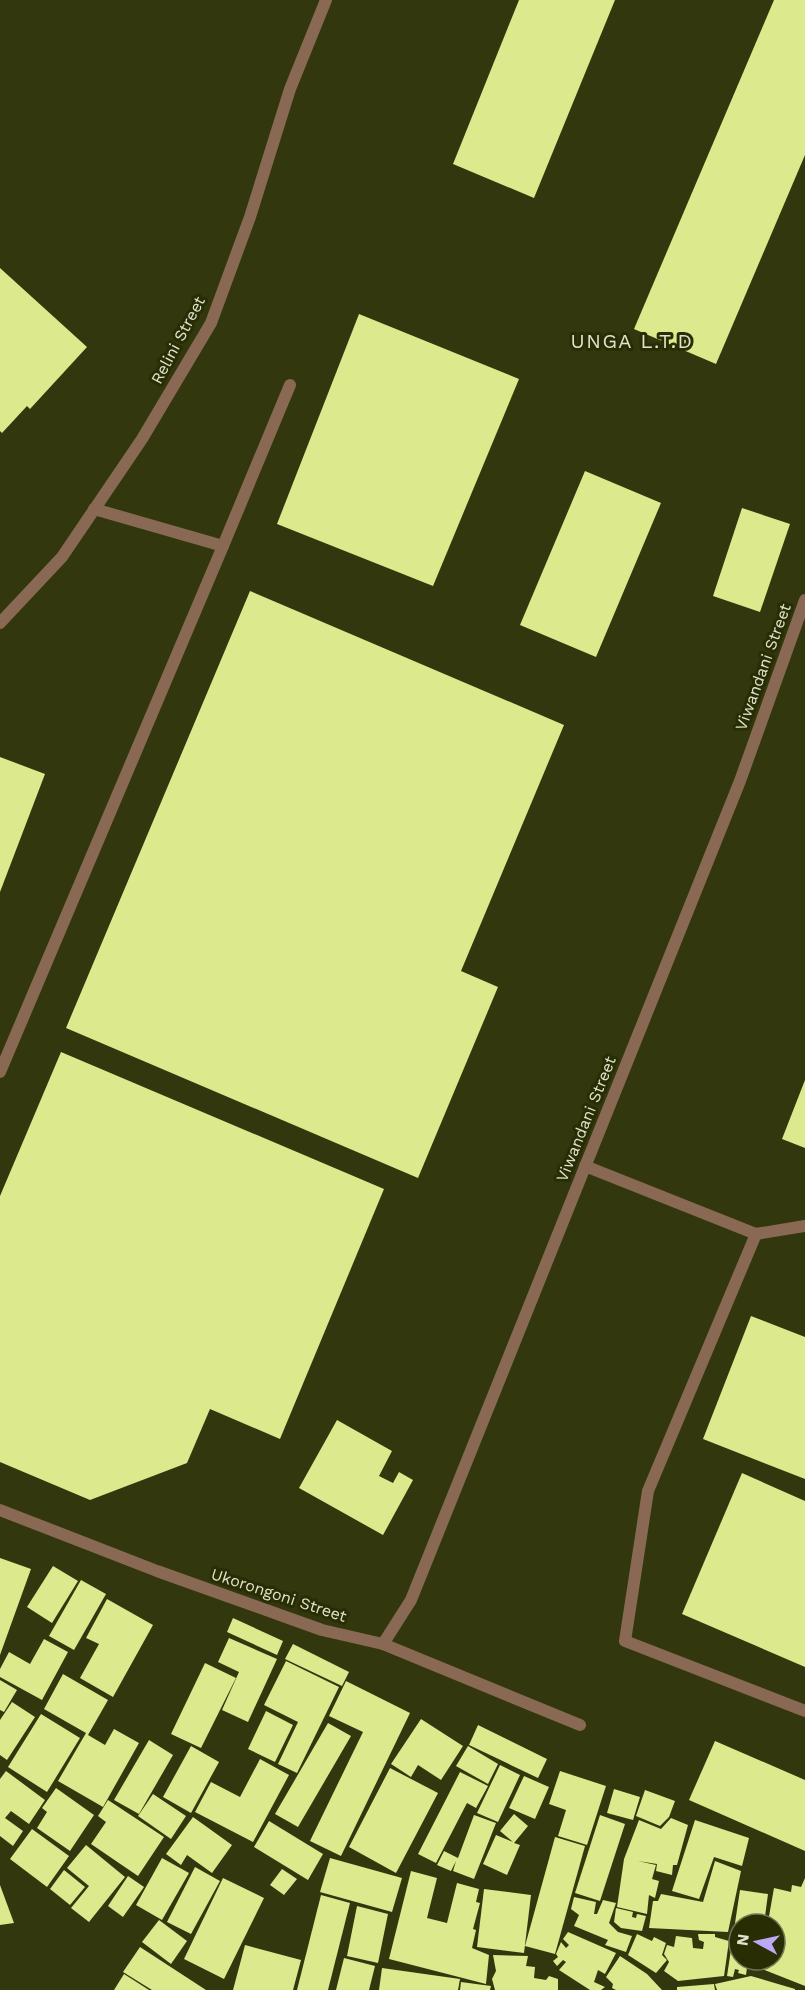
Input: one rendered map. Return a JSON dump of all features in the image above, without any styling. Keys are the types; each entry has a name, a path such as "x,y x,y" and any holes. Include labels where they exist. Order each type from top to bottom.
{"street":[{"name":"Relini Street","path":"0,623 62,557 142,439 211,323 250,217 290,89 326,0"},
{"path":"0,1072 290,385"},
{"path":"94,509 223,546"},
{"name":"Viwandani Street","path":"384,1644 411,1600 740,781 805,600"},
{"path":"585,1166 756,1234 805,1226"},
{"path":"756,1234 648,1491 626,1641 805,1711"},
{"name":"Ukorongoni Street","path":"0,1510 157,1571 322,1630 384,1644 580,1725"}],"building":[{"path":"519,0 615,0 534,198 453,164"},
{"path":"774,0 805,0 805,155 716,364 634,329"},
{"path":"0,268 87,347 30,409 27,406 2,433 0,431"},
{"path":"359,314 519,379 433,586 277,524"},
{"path":"585,471 661,503 596,657 520,625"},
{"path":"742,508 790,524 760,612 713,596"},
{"path":"250,591 564,725 461,971 498,987 418,1178 66,1028"},
{"path":"0,757 45,774 0,892"},
{"path":"61,1052 384,1189 280,1439 210,1409 187,1463 90,1500 0,1462 0,1196"},
{"path":"805,1080 805,1148 782,1139"},
{"path":"751,1316 805,1337 805,1479 703,1439"},
{"path":"337,1420 392,1451 379,1476 393,1483 399,1472 413,1480 383,1535 299,1488"},
{"path":"742,1473 805,1501 805,1667 682,1614"},
{"path":"0,1558 31,1569 0,1655"},
{"path":"53,1566 78,1581 52,1623 27,1607"},
{"path":"81,1580 106,1594 74,1650 49,1636"},
{"path":"107,1599 153,1625 113,1697 80,1678 99,1644 86,1638"},
{"path":"233,1618 283,1641 277,1655 227,1632"},
{"path":"229,1638 277,1659 248,1722 222,1710 239,1672 218,1662"},
{"path":"44,1639 68,1652 42,1700 0,1677 0,1669 9,1652 30,1664"},
{"path":"293,1644 349,1672 342,1686 285,1659"},
{"path":"286,1661 339,1687 297,1773 278,1764 298,1722 264,1705"},
{"path":"205,1663 236,1678 201,1748 171,1734"},
{"path":"63,1674 108,1700 88,1735 105,1745 114,1729 139,1743 103,1807 58,1781 86,1733 44,1709"},
{"path":"0,1680 17,1690 4,1712 0,1710"},
{"path":"346,1681 410,1713 341,1856 310,1841 363,1732 329,1716"},
{"path":"12,1702 35,1717 7,1760 0,1755 0,1720"},
{"path":"266,1711 293,1725 275,1762 248,1749"},
{"path":"41,1714 80,1738 47,1792 8,1767"},
{"path":"421,1719 463,1746 441,1780 418,1765 411,1777 391,1764"},
{"path":"328,1723 351,1736 298,1827 275,1814"},
{"path":"478,1725 547,1759 538,1778 469,1745"},
{"path":"149,1740 173,1755 139,1814 114,1800"},
{"path":"715,1741 805,1780 805,1851 689,1800"},
{"path":"191,1746 219,1762 191,1813 163,1797"},
{"path":"468,1746 498,1764 488,1784 456,1766"},
{"path":"260,1759 289,1775 253,1842 195,1812 211,1782 240,1797"},
{"path":"500,1765 520,1775 498,1822 477,1813"},
{"path":"390,1768 438,1793 396,1873 349,1847"},
{"path":"6,1771 45,1800 29,1824 11,1811 5,1818 23,1831 13,1846 0,1836 0,1779"},
{"path":"560,1771 606,1786 587,1845 558,1836 566,1810 549,1804"},
{"path":"460,1772 488,1786 476,1808 467,1803 436,1863 418,1854"},
{"path":"524,1776 549,1787 535,1819 509,1808"},
{"path":"56,1788 94,1815 70,1851 37,1828 47,1812 42,1808"},
{"path":"614,1789 640,1797 633,1820 607,1813"},
{"path":"645,1790 675,1801 669,1817 660,1826 636,1816"},
{"path":"153,1794 186,1816 171,1839 138,1816"},
{"path":"108,1800 164,1837 138,1876 91,1844 106,1822 98,1816"},
{"path":"514,1814 528,1826 514,1843 520,1845 507,1875 483,1864 496,1835 513,1842 500,1831"},
{"path":"474,1815 496,1823 474,1879 453,1871 456,1861 451,1871 437,1865 444,1851 458,1858"},
{"path":"600,1815 625,1824 600,1901 575,1893"},
{"path":"193,1817 232,1845 212,1873 187,1855 181,1865 166,1854"},
{"path":"671,1818 688,1825 677,1865 673,1865 672,1875 656,1871 657,1864 638,1861 656,1865 652,1879 659,1881 655,1898 649,1895 647,1914 617,1907 624,1859 639,1820 661,1829"},
{"path":"695,1820 749,1838 742,1866 714,1857 699,1899 672,1891"},
{"path":"269,1821 323,1854 308,1880 254,1847"},
{"path":"32,1829 69,1856 47,1887 10,1859"},
{"path":"555,1837 585,1846 555,1954 525,1946"},
{"path":"86,1845 125,1877 89,1922 71,1908 89,1886 67,1868"},
{"path":"162,1858 189,1873 162,1920 136,1905"},
{"path":"330,1858 402,1878 392,1912 320,1892"},
{"path":"715,1861 741,1871 732,1912 727,1912 727,1932 649,1928 653,1901 658,1901 661,1894 703,1902"},
{"path":"195,1867 220,1881 191,1934 167,1922"},
{"path":"282,1869 297,1879 284,1895 270,1885"},
{"path":"64,1870 85,1887 70,1905 50,1889"},
{"path":"411,1871 437,1878 427,1918 447,1923 457,1883 479,1889 476,1902 480,1903 473,1929 476,1930 472,1948 489,1955 486,1984 389,1959"},
{"path":"128,1876 144,1887 123,1917 108,1906"},
{"path":"223,1878 264,1898 224,1979 184,1959"},
{"path":"805,1878 805,1986 770,1972 787,1972 787,1912 770,1912 774,1888 791,1892 792,1885 801,1887"},
{"path":"0,1885 14,1923 0,1925"},
{"path":"484,1889 531,1895 524,1953 477,1947"},
{"path":"740,1890 768,1894 766,1912 737,1912"},
{"path":"321,1895 350,1903 328,1990 297,1990"},
{"path":"574,1897 596,1902 594,1914 597,1914 603,1900 616,1903 609,1923 618,1932 632,1936 626,1952 605,1945 608,1940 574,1926 579,1915 571,1909"},
{"path":"357,1906 388,1914 378,1963 347,1956"},
{"path":"616,1908 633,1912 632,1917 636,1918 637,1914 646,1916 642,1931 621,1928 614,1922"},
{"path":"159,1920 187,1941 171,1964 142,1942"},
{"path":"568,1932 616,1953 605,1974 598,1970 594,1982 605,1987 601,1990 590,1990 559,1970 566,1962 563,1960 557,1966 553,1961 558,1957 556,1954 561,1942 566,1948 569,1945 563,1939"},
{"path":"637,1934 652,1941 654,1937 666,1943 662,1955 667,1960 656,1973 628,1955"},
{"path":"698,1934 715,1934 715,1937 727,1940 724,1976 678,1981 664,1971 669,1962 664,1954 667,1945 674,1947 676,1936 692,1938 693,1948 703,1949 704,1942 699,1940"},
{"path":"245,1945 301,1960 293,1990 233,1990"},
{"path":"140,1947 206,1990 152,1990 123,1972"},
{"path":"493,1955 528,1956 526,1966 535,1967 534,1978 546,1980 549,1976 558,1979 558,1990 495,1990 492,1979 496,1971"},
{"path":"620,1956 647,1974 662,1990 616,1990 612,1988 613,1984 606,1977"},
{"path":"344,1958 375,1966 369,1990 336,1990"},
{"path":"382,1968 460,1979 458,1990 379,1990"},
{"path":"728,1972 734,1972 733,1977 727,1976"},
{"path":"124,1974 149,1990 114,1990"},
{"path":"751,1976 795,1990 717,1990 715,1984"},
{"path":"461,1982 491,1986 490,1990 460,1990"},
{"path":"714,1984 715,1990 677,1990 677,1987"}],"district":[{"name":"UNGA L.T.D","path":"632,341"}]}
